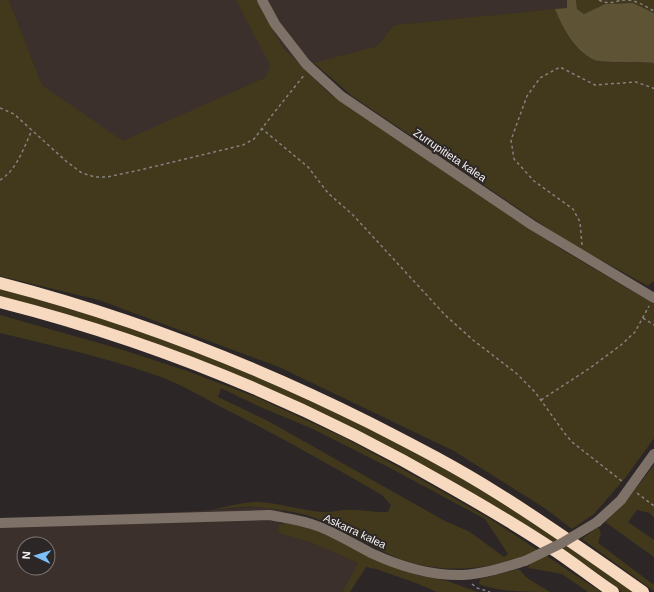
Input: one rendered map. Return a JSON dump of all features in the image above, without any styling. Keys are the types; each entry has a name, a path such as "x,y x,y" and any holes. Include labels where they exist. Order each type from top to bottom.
{"highway":[{"path":"0,283 136,324 231,360 330,403 409,443 495,492 578,545 643,592"},
{"path":"0,302 127,340 218,374 320,418 402,459 484,507 556,552 612,592"}],"street":[{"name":"Zurrupitieta kalea","path":"262,0 275,24 311,69 341,96 532,225 653,298"},
{"name":"Askarra kalea","path":"0,522 269,515 298,520 320,527 373,554 415,569 442,574 463,575 496,570 525,561 562,543 597,522 621,500 654,454"}],"path":[{"path":"599,0 609,4 628,0 654,11"},
{"path":"583,257 580,222 572,209 534,181 514,159 511,140 527,96 540,78 560,68 595,85 636,82 654,89"},
{"path":"0,108 14,114 67,162 82,173 95,177 107,177 243,145 254,140 261,128 302,77 311,69"},
{"path":"261,128 308,167 328,193 359,220 445,315 473,340 516,373 536,392 572,442 654,506"},
{"path":"0,180 8,175 18,160 32,129"},
{"path":"541,400 590,368 621,345 635,332 653,298"},
{"path":"643,318 654,325"},
{"path":"463,575 477,588 490,592"}],"shaded area":[{"path":"0,0 9,0 42,85 123,141 266,77 270,65 236,0 256,0 283,48 330,94 564,251 654,304 654,438 626,477 594,514 572,529 546,509 454,451 279,367 99,300 0,276"},
{"path":"9,0 567,0 568,8 394,25 377,46 266,77 123,142 42,85"},
{"path":"567,0 576,0 577,9 584,14 605,4 633,3 654,13 654,63 598,61 587,56 570,38 555,9 567,8"},
{"path":"576,0 654,0 654,13 633,3 605,4 584,14 577,9"},
{"path":"555,9 570,39 581,51 594,60 605,62 654,63 654,281 648,286 568,242 352,96 314,63 377,46 394,25"},
{"path":"0,289 58,305 173,342 230,364 317,403 375,431 482,490 635,592 622,592 599,574 515,519 457,484 380,442 295,401 0,296"},
{"path":"0,315 120,349 187,371 256,397 347,439 422,480 492,520 601,592 588,592 562,574 529,568 527,567 530,566 526,556 511,561 479,567 431,567 400,559 329,524 306,515 255,507 212,510 258,502 321,512 348,510 388,512 391,505 382,495 323,461 185,387 141,370 101,358 0,333","holes":["221,388 258,406 313,429 485,519 508,554 504,557 470,532 443,520 268,421 218,397"]},
{"path":"654,465 654,518 650,513 637,510 628,522 654,540 654,557 605,522 627,500"},
{"path":"254,507 282,510 278,533 312,543 358,563 342,592 0,592 0,518 182,512"},
{"path":"287,523 320,531 371,558 413,574 447,581 478,592 437,592 416,583 366,567 350,592 342,592 358,563 312,543 278,533 279,524"},
{"path":"598,527 601,533 598,543 654,585 654,591 582,539"},
{"path":"519,569 527,578 550,592 522,592 495,589 479,584 480,579"}]}
